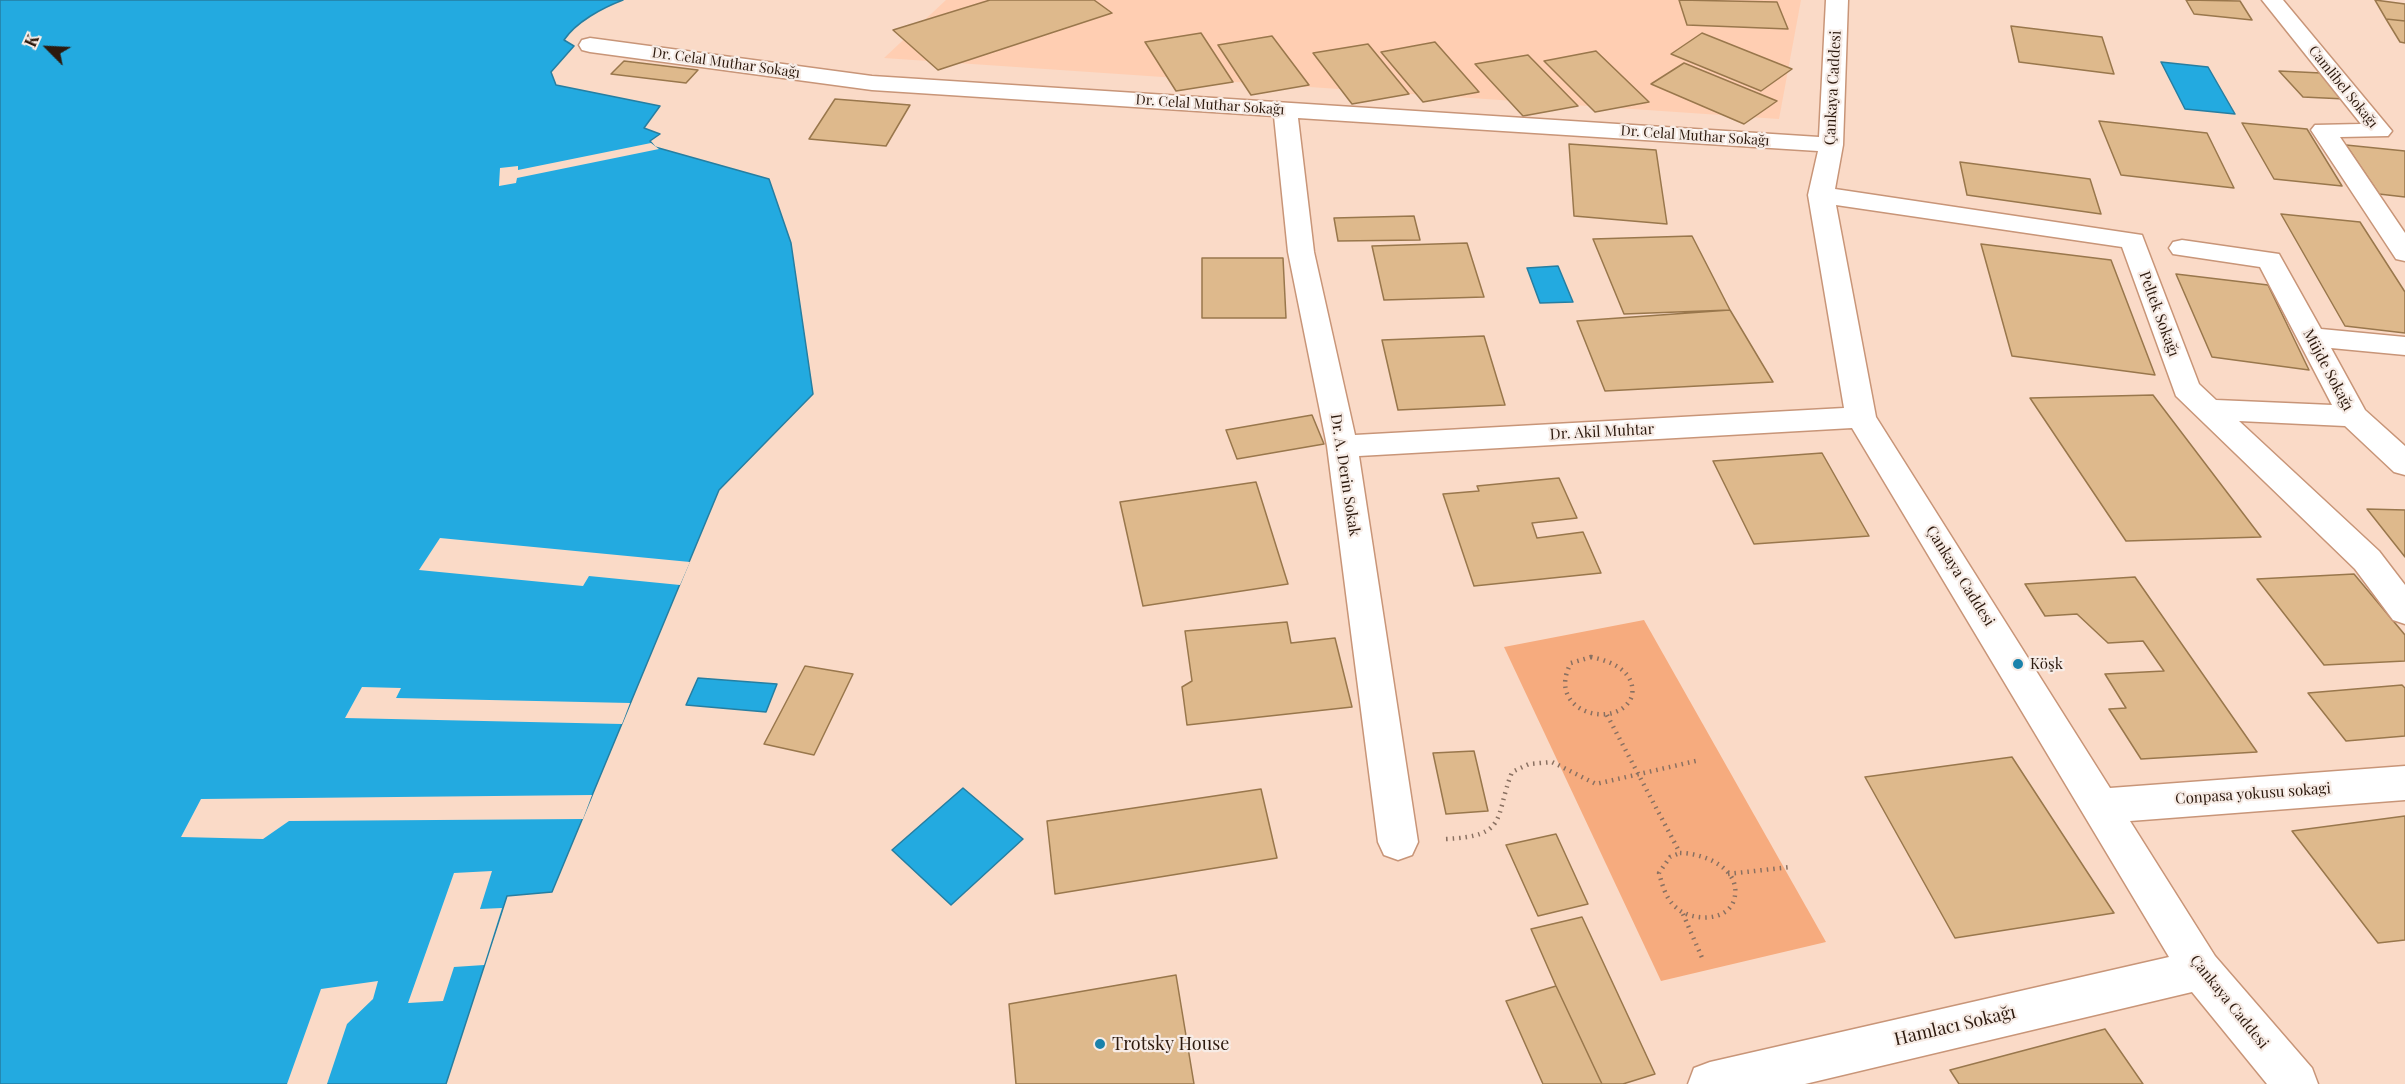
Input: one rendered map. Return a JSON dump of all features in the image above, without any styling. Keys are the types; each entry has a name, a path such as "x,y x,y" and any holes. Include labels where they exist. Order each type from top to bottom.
{"street":[{"name":"Çankaya Caddesi","path":"1837,0 1832,145 1821,195 1861,417 2200,970 2296,1084"},
{"name":"Camlibel Sokağı","path":"2272,0 2380,131 2323,130 2405,253"},
{"name":"Dr. Celal Muthar Sokağı","path":"590,45 873,83 1832,145"},
{"name":"Dr. A. Derin Sokak","path":"1285,110 1301,252 1342,446 1398,842"},
{"name":"Peltek Sokağı","path":"1821,195 2133,241 2186,389 2367,560 2405,611"},
{"name":"Müjde Sokağı","path":"2182,248 2270,260 2353,416 2405,464"},
{"path":"2311,337 2405,346"},
{"path":"2208,410 2353,416"},
{"name":"Dr. Akil Muhtar","path":"1342,446 1861,417"},
{"name":"Conpasa yokusu sokagi","path":"2100,806 2405,783"},
{"name":"Hamlacı Sokağı","path":"1710,1084 2200,970"}],"path":[{"path":"1607,715 1618,712 1632,699 1633,689 1630,679 1614,664 1602,659 1591,657 1571,663 1562,677 1567,695 1584,710 1607,715 1680,853"},
{"path":"1398,842 1475,837 1489,832 1500,819 1512,772 1528,764 1552,762 1596,784 1700,760"},
{"path":"1682,913 1708,920 1720,917 1734,901 1735,890 1728,874 1715,861 1703,855 1680,853 1670,857 1659,873 1664,894 1682,913 1703,960"},
{"path":"1728,874 1763,868 1790,867"}],"shaded area":[{"path":"946,0 1801,0 1779,119 884,58"},
{"path":"1644,620 1826,942 1661,981 1504,647"}],"water":[{"path":"0,0 623,0 590,16 569,33 564,40 574,46 551,72 556,85 660,106 644,128 660,134 650,141 655,147 769,179 791,243 813,394 719,490 552,892 507,896 446,1084 0,1084"},
{"path":"2161,62 2208,67 2235,114 2185,109"},
{"path":"1558,266 1573,302 1540,303 1527,268"},
{"path":"698,678 777,684 766,712 686,705"},
{"path":"963,788 1023,839 951,905 892,850"}],"pier":[{"path":"651,143 659,149 517,178 516,183 499,186 500,168 518,166 518,170"},
{"path":"440,538 690,562 680,585 589,576 583,586 419,570"},
{"path":"362,687 401,688 396,698 630,703 622,724 345,718"},
{"path":"592,795 583,819 289,821 263,839 181,837 201,799"},
{"path":"492,871 480,909 502,908 484,965 454,967 443,1001 408,1003 454,873"},
{"path":"378,981 373,999 347,1024 327,1084 287,1084 321,989"}],"building":[{"path":"990,0 1094,0 1112,13 938,70 893,30"},
{"path":"1679,0 1777,2 1788,29 1687,25"},
{"path":"2186,0 2240,1 2252,20 2194,14"},
{"path":"2375,0 2405,4 2405,21 2386,19"},
{"path":"2386,19 2405,21 2405,43 2400,42"},
{"path":"2011,26 2102,37 2114,74 2019,62"},
{"path":"1201,33 1233,82 1176,91 1145,42"},
{"path":"1702,33 1792,69 1761,91 1671,54"},
{"path":"1272,36 1309,85 1251,95 1218,45"},
{"path":"1435,42 1479,92 1423,102 1381,52"},
{"path":"1368,44 1409,94 1352,104 1313,53"},
{"path":"1596,51 1649,102 1595,112 1544,61"},
{"path":"1528,55 1578,106 1523,116 1475,64"},
{"path":"624,61 698,70 686,83 611,74"},
{"path":"1684,63 1777,101 1744,124 1651,84"},
{"path":"2279,71 2321,73 2345,99 2303,97"},
{"path":"835,99 910,105 886,146 809,139"},
{"path":"2099,121 2207,133 2234,188 2121,175"},
{"path":"2242,123 2307,129 2342,186 2274,179"},
{"path":"1569,144 1656,150 1667,224 1574,216"},
{"path":"2346,145 2405,151 2405,197 2379,194"},
{"path":"1960,162 2090,179 2101,214 1967,195"},
{"path":"2281,214 2360,222 2405,292 2405,333 2345,326"},
{"path":"1414,216 1420,240 1338,241 1334,218"},
{"path":"1692,236 1730,310 1624,314 1593,239"},
{"path":"1467,243 1484,297 1384,300 1372,246"},
{"path":"1981,244 2111,260 2155,375 2012,356"},
{"path":"1202,258 1283,258 1286,318 1202,318"},
{"path":"2176,274 2268,285 2309,370 2212,357"},
{"path":"1730,310 1773,382 1605,391 1577,321"},
{"path":"1484,336 1505,405 1398,410 1382,340"},
{"path":"2153,395 2261,537 2126,541 2030,398"},
{"path":"1312,415 1324,444 1237,459 1226,430"},
{"path":"1822,453 1869,536 1754,544 1713,461"},
{"path":"1559,478 1577,518 1532,523 1537,538 1583,532 1601,573 1474,586 1443,494 1479,491 1477,486"},
{"path":"1256,482 1288,584 1143,606 1120,502"},
{"path":"2367,509 2405,510 2405,557"},
{"path":"2354,574 2405,635 2405,661 2324,665 2257,579"},
{"path":"2135,577 2257,752 2141,759 2109,709 2126,708 2105,674 2164,671 2143,641 2108,643 2077,614 2045,616 2025,584"},
{"path":"1287,622 1291,643 1335,638 1352,707 1187,725 1182,687 1192,681 1185,631"},
{"path":"805,666 853,674 814,755 764,744"},
{"path":"2402,685 2405,688 2405,736 2346,741 2308,693"},
{"path":"1474,751 1488,811 1446,814 1433,753"},
{"path":"2012,757 2114,913 1955,938 1865,777"},
{"path":"1261,789 1277,858 1055,894 1047,821"},
{"path":"2405,816 2405,940 2378,943 2292,831"},
{"path":"1556,834 1588,904 1538,916 1506,845"},
{"path":"1582,917 1655,1074 1623,1084 1602,1084 1556,986 1531,929"},
{"name":"Trotsky House","path":"1176,975 1194,1084 1016,1084 1009,1004"},
{"path":"1556,986 1602,1084 1543,1084 1506,1001"},
{"path":"2105,1029 2143,1084 1959,1084 1950,1070"}],"place":[{"name":"Köşk","path":"2018,664"},
{"name":"Trotsky House","path":"1100,1044"}]}
